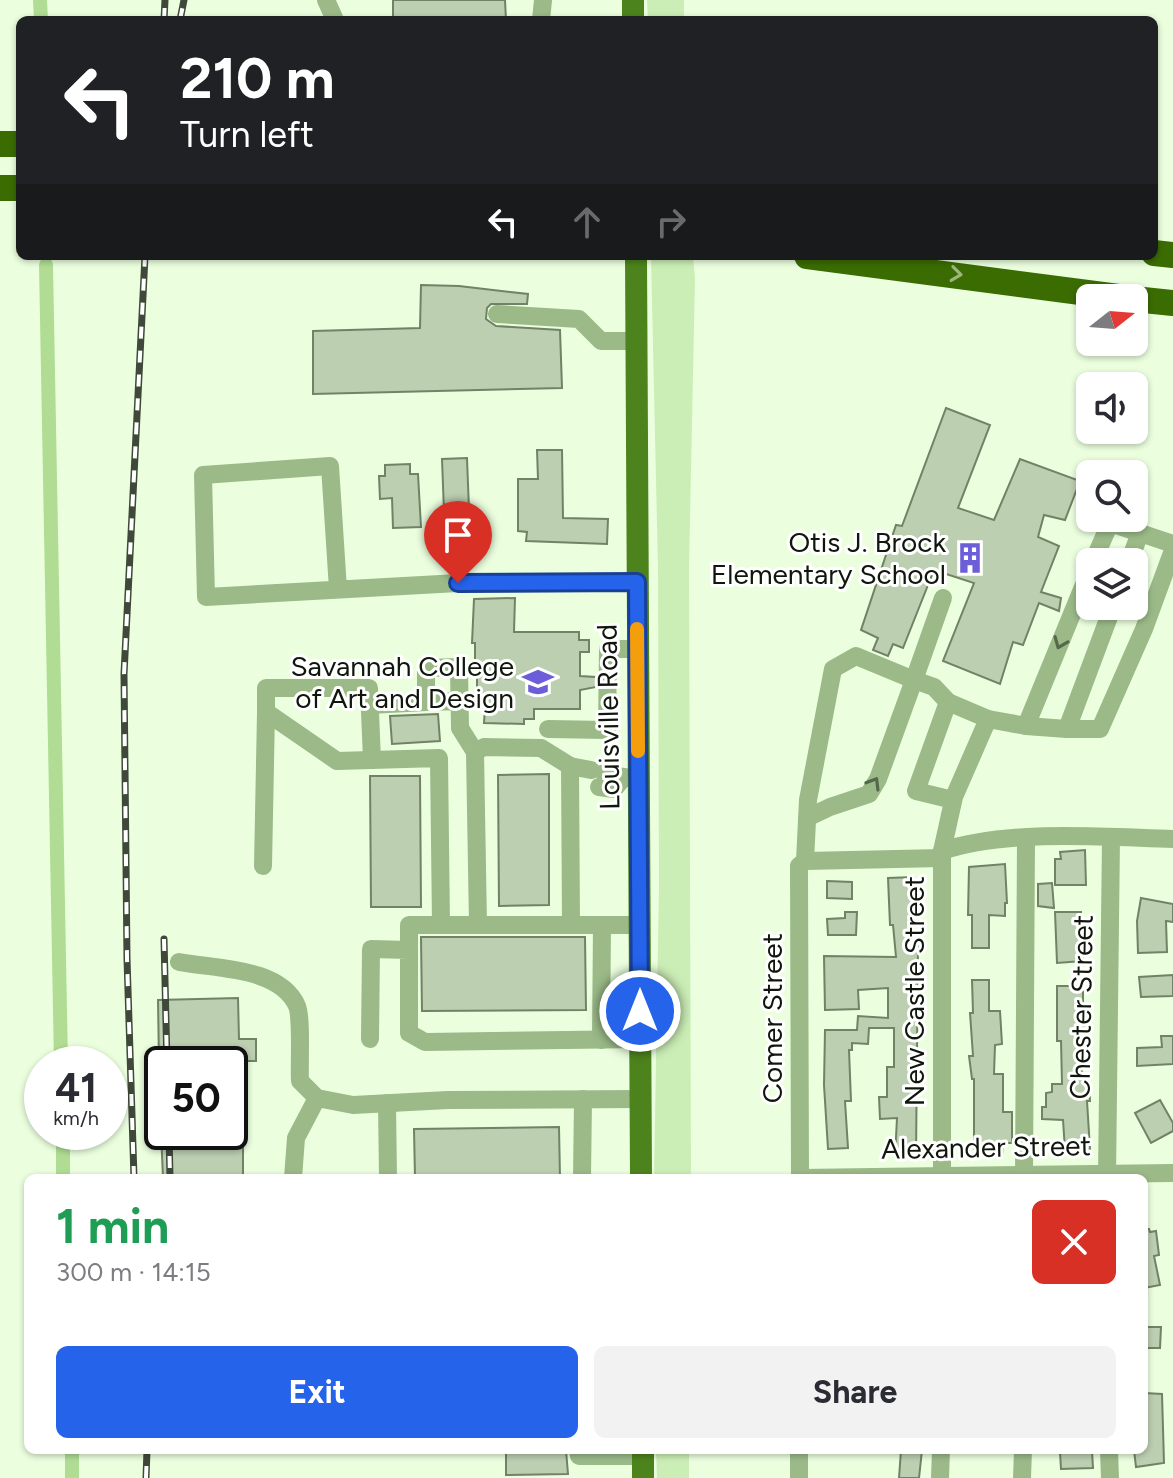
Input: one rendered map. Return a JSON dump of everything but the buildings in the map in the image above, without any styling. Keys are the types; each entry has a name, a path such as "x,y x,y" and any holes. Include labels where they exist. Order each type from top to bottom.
{"highway":[{"path":"838,260 1076,291"},
{"path":"1148,300 1173,303"}],"main road":[{"name":"Louisville Road","path":"636,260 638,649 632,778 640,925 641,1174"}],"street":[{"path":"497,314 579,319 601,341 636,341"},
{"path":"338,589 330,466 203,475 206,597 458,583 637,582"},
{"path":"1099,548 1110,523 1173,544"},
{"path":"1134,548 1140,533"},
{"path":"829,693 833,669 856,656 934,687 948,702 988,719 1026,726 1100,729 1144,629 1173,550"},
{"path":"807,818 869,794 878,779 943,598"},
{"path":"1026,726 1076,604"},
{"path":"1067,729 1108,620"},
{"path":"548,729 607,730 608,649 638,649"},
{"path":"426,702 426,668 459,667 460,728 475,752 478,925"},
{"path":"819,667 829,693"},
{"path":"263,866 266,688 369,688 372,760"},
{"name":"Comer Street","path":"800,1174 799,866 805,861 807,818 829,693"},
{"path":"370,705 459,701"},
{"path":"948,702 916,791 953,800"},
{"path":"266,712 337,761 439,758 441,925"},
{"name":"New Castle Street","path":"942,1174 942,854 953,800 988,719"},
{"path":"475,752 484,747 541,748 587,777 632,778"},
{"path":"571,925 587,777"},
{"path":"440,788 477,787"},
{"name":"Chester Street","path":"1107,1174 1111,837"},
{"path":"1024,1174 1026,838"},
{"path":"805,861 942,854 969,842 1026,838 1173,839"},
{"path":"640,925 409,925 409,1033 425,1042 641,1039"},
{"path":"601,1040 602,925"},
{"path":"370,1039 371,949 409,950"},
{"path":"179,962 262,975 285,988 298,1008 300,1081 317,1098 353,1105 448,1100 641,1099"},
{"path":"293,1174 296,1138 317,1098"},
{"path":"582,1174 583,1099"},
{"path":"387,1103 388,1174"},
{"name":"Alexander Street","path":"1140,1174 1173,1173"},
{"path":"579,1454 643,1461"},
{"path":"799,1454 799,1478"},
{"path":"940,1478 941,1454"},
{"path":"1022,1478 1023,1454"},
{"path":"1109,1454 1110,1478"}],"green space":[{"path":"647,0 684,0 684,16 648,16"},
{"path":"651,260 693,260 689,568 691,1174 654,1174 659,885 658,569"},
{"path":"656,1454 689,1454 689,1478 657,1478"}],"waterway":[{"path":"40,0 41,16"},
{"path":"46,265 61,1046"},
{"path":"63,1150 63,1174"},
{"path":"72,1454 72,1478"}],"railway":[{"path":"164,16 165,0"},
{"path":"181,16 184,0"},
{"path":"134,1174 127,959 124,674 145,260"},
{"path":"164,939 167,1046"},
{"path":"169,1150 170,1174"},
{"path":"146,1478 147,1454"}],"slow traffic":[{"path":"637,629 638,751"}],"place":[{"name":"Otis J. Brock Elementary School","path":"970,558"},
{"name":"Savannah College of Art and Design","path":"538,682"}],"route":[{"path":"458,583 637,582 640,1011"}]}
